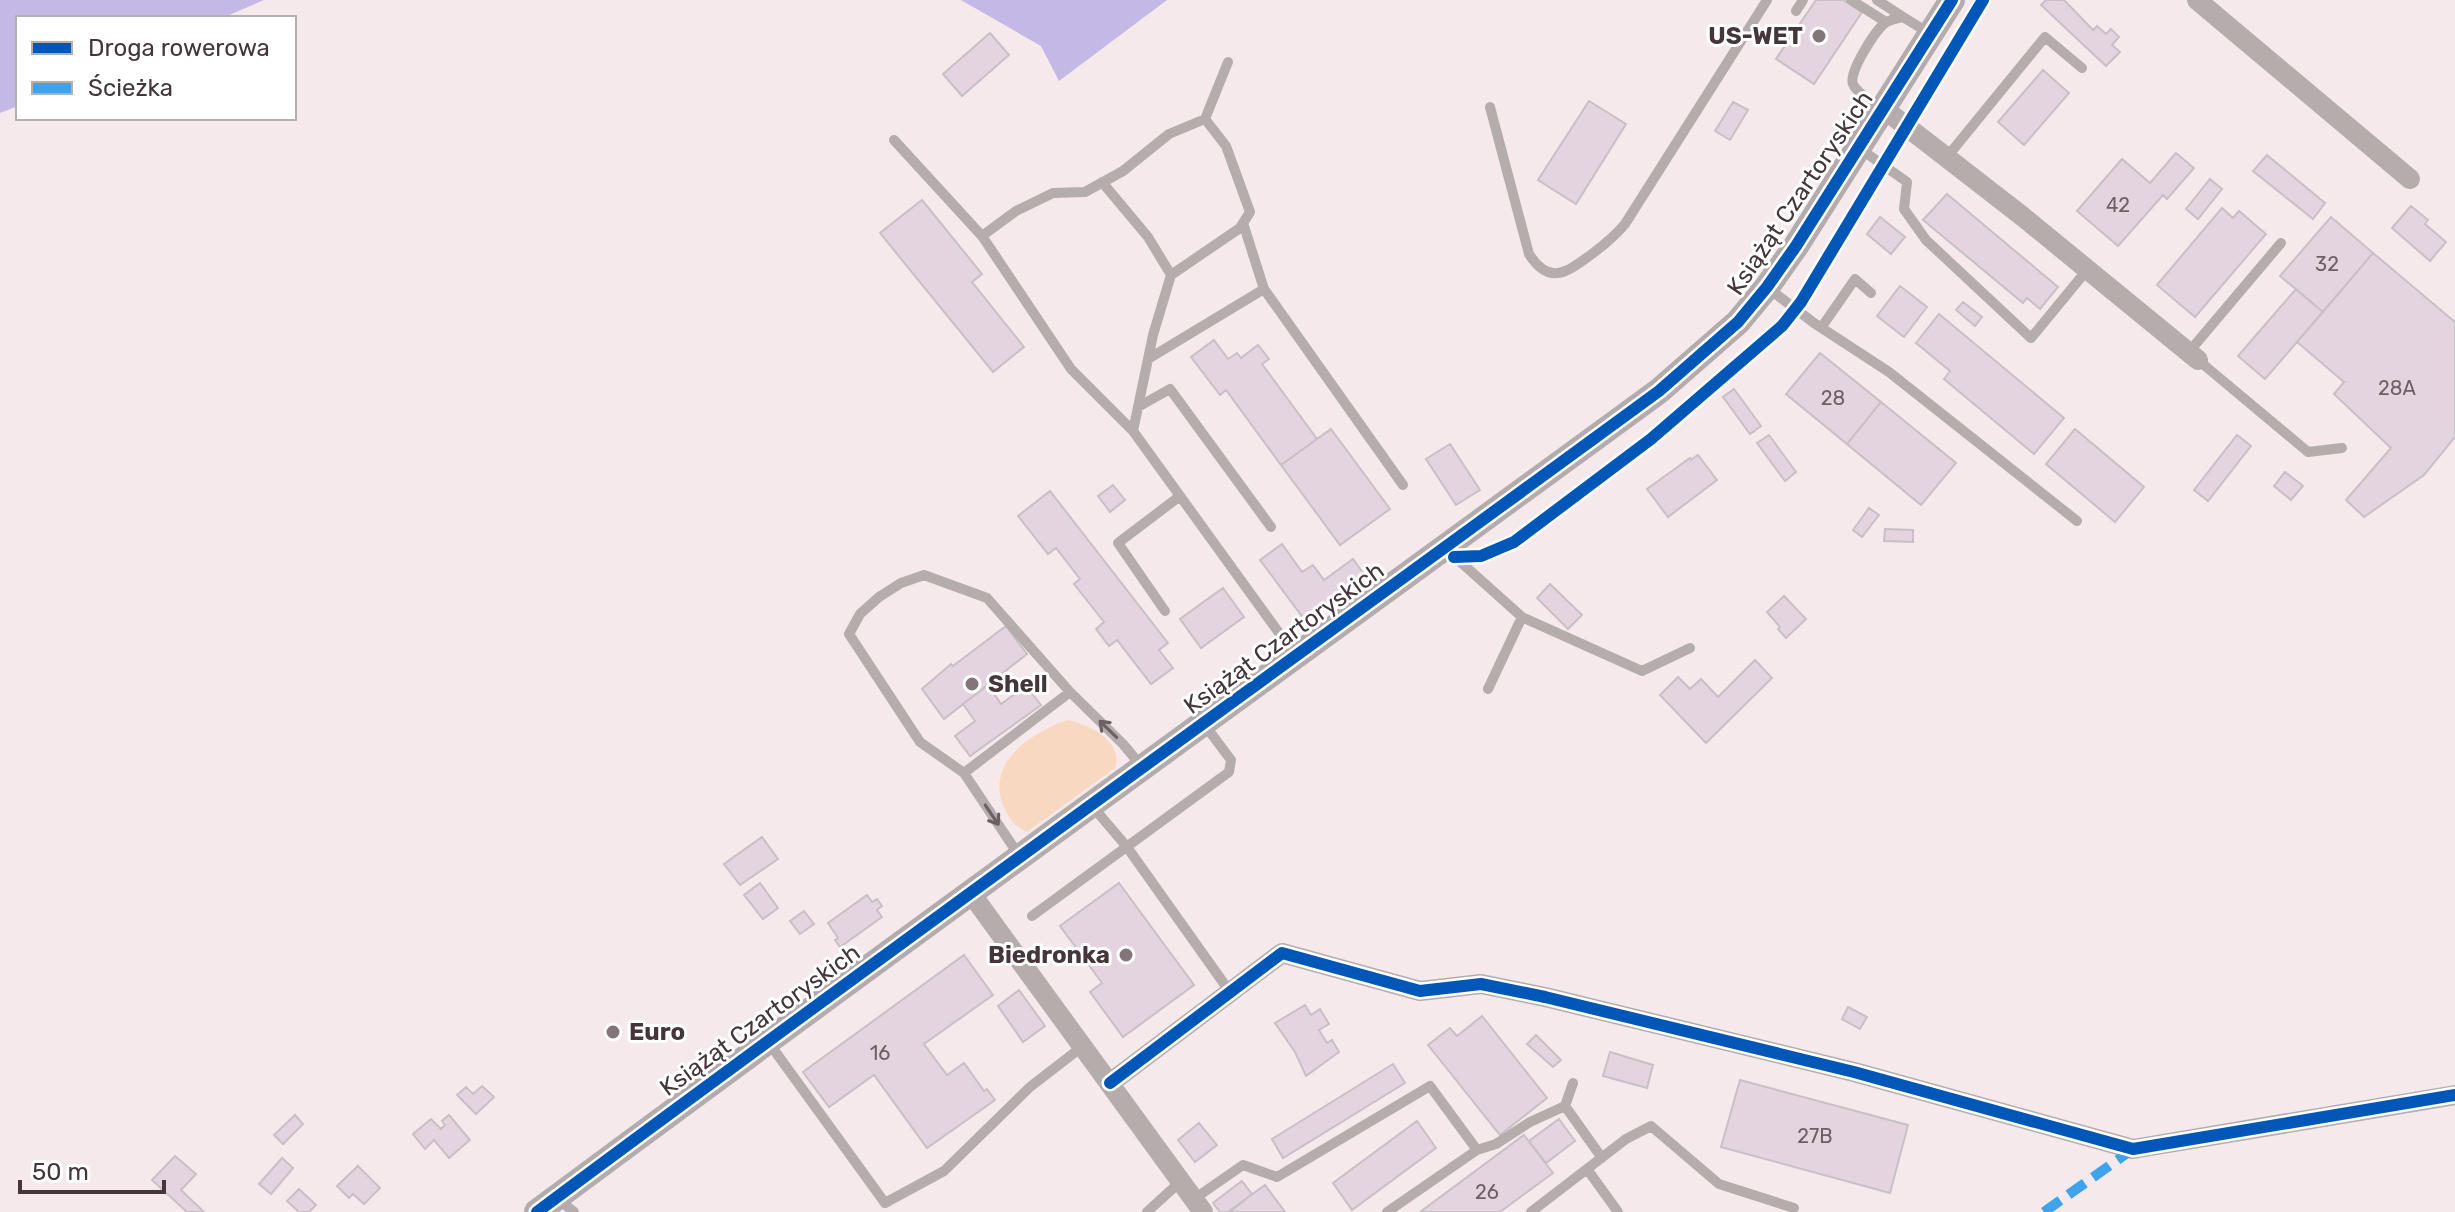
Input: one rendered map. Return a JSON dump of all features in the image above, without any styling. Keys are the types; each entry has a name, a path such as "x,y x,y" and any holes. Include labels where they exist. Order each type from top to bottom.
{"main road":[{"name":"Książąt Czartoryskich","path":"556,1207 768,1041 1690,366 1738,322 1767,287 1952,0"}],"street":[{"path":"2197,0 2410,179"},
{"path":"1884,109 2193,357"},
{"path":"970,892 1199,1206"},
{"path":"1110,1083 1282,953 1420,991 1481,984 1854,1072 2133,1149 2455,1095"}],"lane":[{"path":"1490,107 1529,254 1540,269 1549,273 1567,272 1611,240 1625,224 1767,0"},
{"path":"1796,11 1803,0"},
{"path":"1851,0 1886,22"},
{"path":"1877,0 1930,34"},
{"path":"1884,109 1855,88 1851,76 1886,22 1903,17"},
{"path":"1947,157 2045,37 2082,68"},
{"path":"982,236 1016,211 1053,193 1085,192 1123,171 1169,134 1205,119 1228,62"},
{"path":"1133,431 1148,359 1171,275 1240,228 1250,212 1226,146 1205,119"},
{"path":"894,140 982,236 1071,369 1133,431 1296,657"},
{"path":"1859,148 1907,182 1904,209 1926,240 2031,338 2087,270"},
{"path":"1102,182 1148,237 1171,275"},
{"path":"1243,223 1264,289 1403,485"},
{"path":"2281,243 2193,357 2308,452 2342,448"},
{"path":"1821,328 1855,279 1871,293"},
{"path":"1767,287 1821,328 1889,372 2077,521"},
{"path":"1148,359 1264,289"},
{"path":"1138,407 1170,389 1271,527"},
{"path":"1165,611 1118,543 1180,496"},
{"path":"1444,548 1522,617 1642,671 1690,648"},
{"path":"1020,857 964,773 920,742 849,634 860,614 879,597 901,583 924,575 987,598 1143,769"},
{"path":"1488,689 1522,617"},
{"path":"964,773 1070,692"},
{"path":"1032,916 1229,772 1231,760 1204,724"},
{"path":"1092,805 1127,847 1230,992"},
{"path":"768,1041 885,1203 944,1171 1030,1087 1083,1046"},
{"path":"1387,1212 1477,1150 1496,1144 1530,1122 1565,1106 1573,1083"},
{"path":"1199,1206 1243,1165 1277,1177 1430,1086 1477,1150"},
{"path":"1565,1106 1602,1158"},
{"path":"1531,1212 1626,1139 1651,1126 1719,1184 1794,1208"},
{"path":"1587,1169 1618,1212"},
{"path":"1147,1212 1181,1181"}],"shaded area":[{"path":"0,0 264,0 227,16 16,16 16,107 0,113"},
{"path":"961,0 1167,0 1059,81 1041,46"},
{"path":"1068,720 1094,730 1110,742 1116,759 1115,768 1027,832 1015,824 1005,810 999,789 1001,775 1007,762 1027,741"}],"building":[{"name":"US-WET","path":"1816,0 1843,0 1862,12 1814,84 1776,59"},
{"path":"2046,0 2064,0 2093,30 2097,26 2106,34 2111,29 2119,37 2112,45 2120,52 2106,66 2041,5"},
{"path":"990,33 1009,55 962,96 943,74"},
{"path":"2043,70 2069,93 2024,145 1998,122"},
{"path":"1589,101 1626,124 1576,204 1538,180"},
{"path":"1733,102 1748,110 1730,140 1715,131"},
{"path":"2176,153 2194,168 2167,199 2163,195 2118,246 2077,211 2122,159 2150,183"},
{"path":"2267,155 2325,203 2313,219 2253,171"},
{"path":"2210,179 2222,189 2198,219 2186,209"},
{"path":"1947,194 2058,287 2040,309 2027,298 2023,303 1923,220"},
{"path":"922,200 982,274 972,282 1024,347 993,372 880,233"},
{"path":"2411,206 2428,220 2425,224 2446,242 2430,261 2392,228"},
{"path":"2222,208 2233,218 2239,211 2266,234 2195,317 2157,285"},
{"path":"1880,217 1905,237 1891,254 1867,234"},
{"path":"2331,217 2373,253 2323,312 2280,276"},
{"path":"2373,253 2455,322 2455,437 2424,475 2364,517 2346,500 2391,448 2334,394 2344,382 2297,342"},
{"path":"1900,286 1927,307 1904,337 1877,316"},
{"path":"2296,289 2323,312 2265,379 2238,356"},
{"path":"1963,302 1982,317 1975,326 1956,310"},
{"path":"1939,314 2064,418 2034,454 1944,379 1950,371 1916,343"},
{"path":"1214,340 1228,359 1237,353 1241,358 1258,345 1269,359 1262,364 1317,439 1281,465 1226,390 1220,395 1191,357"},
{"path":"1820,353 1881,402 1847,444 1786,394"},
{"path":"1734,389 1761,426 1750,434 1723,397"},
{"path":"1881,402 1956,463 1921,505 1847,444"},
{"path":"1331,429 1390,509 1340,545 1281,465"},
{"path":"2075,429 2144,487 2115,522 2046,464"},
{"path":"1769,435 1796,472 1785,481 1757,443"},
{"path":"2237,435 2251,446 2208,501 2194,490"},
{"path":"1450,444 1480,490 1456,505 1426,459"},
{"path":"1698,455 1717,480 1668,517 1647,489"},
{"path":"2285,472 2303,486 2291,500 2274,486"},
{"path":"1113,485 1125,500 1110,512 1098,496"},
{"path":"1050,491 1168,643 1159,650 1173,668 1151,684 1117,640 1109,646 1096,629 1104,622 1074,584 1080,579 1056,548 1048,554 1018,516"},
{"path":"1869,508 1879,515 1862,537 1853,530"},
{"path":"1885,529 1913,530 1913,542 1884,541"},
{"path":"1282,544 1302,572 1313,565 1324,580 1353,559 1365,576 1304,619 1260,560"},
{"path":"1550,584 1582,615 1568,629 1537,598"},
{"path":"1223,588 1244,617 1201,648 1180,619"},
{"path":"1784,596 1806,619 1786,638 1767,612"},
{"path":"1006,626 1027,654 944,719 922,689 951,664 953,666"},
{"path":"1755,660 1772,678 1706,743 1660,695 1678,677 1690,689 1701,679 1718,697"},
{"path":"988,685 1001,704 1026,686 1041,705 970,756 955,736 975,721 963,704"},
{"path":"762,837 778,859 740,885 724,864"},
{"path":"760,883 778,908 763,919 744,895"},
{"name":"Biedronka","path":"1119,883 1194,985 1123,1037 1090,992 1102,983 1060,926"},
{"path":"867,895 872,902 877,899 882,906 877,910 882,917 840,947 828,923"},
{"path":"804,911 814,924 800,934 790,921"},
{"path":"964,955 993,995 924,1044 947,1075 964,1063 984,1091 987,1089 995,1100 927,1148 874,1075 829,1107 803,1072"},
{"path":"1019,990 1045,1026 1023,1042 998,1006"},
{"path":"1305,1005 1311,1015 1320,1009 1329,1024 1319,1030 1327,1043 1332,1040 1339,1052 1306,1076 1295,1052 1275,1023"},
{"path":"1848,1007 1867,1017 1860,1029 1842,1019"},
{"path":"1482,1016 1547,1098 1500,1135 1428,1045 1450,1028 1457,1036"},
{"path":"1536,1035 1561,1060 1553,1067 1527,1044"},
{"path":"1610,1052 1653,1065 1647,1088 1603,1076"},
{"path":"1393,1064 1405,1083 1283,1158 1272,1139"},
{"path":"1740,1080 1908,1125 1890,1193 1721,1147"},
{"path":"482,1086 494,1097 476,1114 457,1095 466,1087 473,1094"},
{"path":"295,1115 303,1124 283,1144 274,1135"},
{"path":"449,1115 470,1140 449,1158 434,1140 425,1149 413,1134 431,1119 441,1129 445,1125 442,1121"},
{"path":"1559,1119 1575,1141 1546,1163 1529,1141"},
{"path":"1417,1121 1436,1148 1352,1210 1333,1183"},
{"path":"1199,1123 1217,1145 1195,1162 1178,1140"},
{"path":"1524,1135 1553,1173 1500,1212 1420,1212"},
{"path":"175,1156 196,1174 181,1190 204,1212 187,1212 152,1180"},
{"path":"282,1158 293,1168 271,1194 259,1184"},
{"path":"358,1166 380,1188 364,1204 353,1194 349,1198 337,1186"},
{"path":"1242,1181 1252,1194 1230,1212 1220,1212 1213,1203"},
{"path":"1265,1185 1285,1212 1229,1211"},
{"path":"299,1189 316,1205 309,1212 299,1212 287,1201"}],"marked path":[{"path":"2044,1212 2133,1149"}],"cycle path":[{"path":"537,1212 1659,391 1738,322 1767,287 1952,0"},
{"path":"1454,557 1481,556 1514,542 1651,439 1782,326 1801,302 1983,0"},
{"path":"1110,1083 1282,953 1420,991 1481,984 1545,997 1854,1072 2133,1149 2455,1095"}],"place":[{"name":"US-WET","path":"1819,36"},
{"name":"Shell","path":"972,684"},
{"name":"Biedronka","path":"1126,955"},
{"name":"Euro","path":"613,1032"}]}
